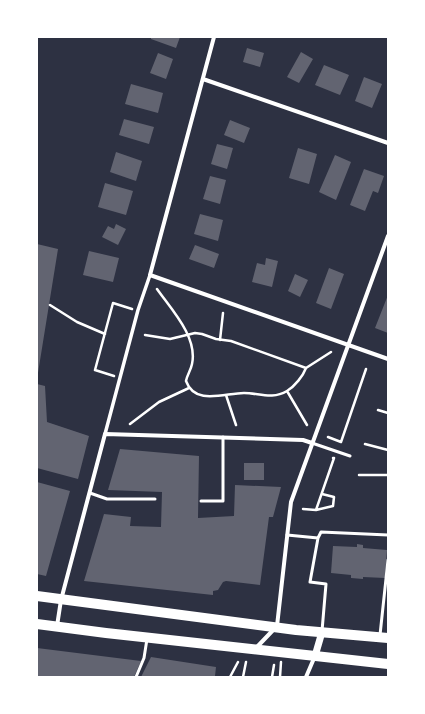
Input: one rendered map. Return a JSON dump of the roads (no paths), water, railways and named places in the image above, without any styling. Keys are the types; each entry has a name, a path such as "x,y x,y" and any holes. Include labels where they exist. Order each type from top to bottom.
{"main road":[{"path":"37,596 322,632 384,637"},
{"path":"37,624 148,638 388,664"}],"street":[{"path":"57,627 61,600 105,434 138,310 150,275 214,37"},
{"path":"203,79 388,143"},
{"path":"254,650 277,626 291,502 388,236"},
{"path":"150,275 388,359"},
{"path":"105,434 303,440 312,443"},
{"path":"306,677 315,656 322,632"}],"lane":[{"path":"201,501 224,501 223,437"},
{"path":"312,443 350,456"},
{"path":"90,492 107,499 155,499"},
{"path":"322,632 326,584 310,582 318,538 321,532 388,535"},
{"path":"287,535 318,538"},
{"path":"384,637 388,560"},
{"path":"136,677 144,658 148,638"}]}
